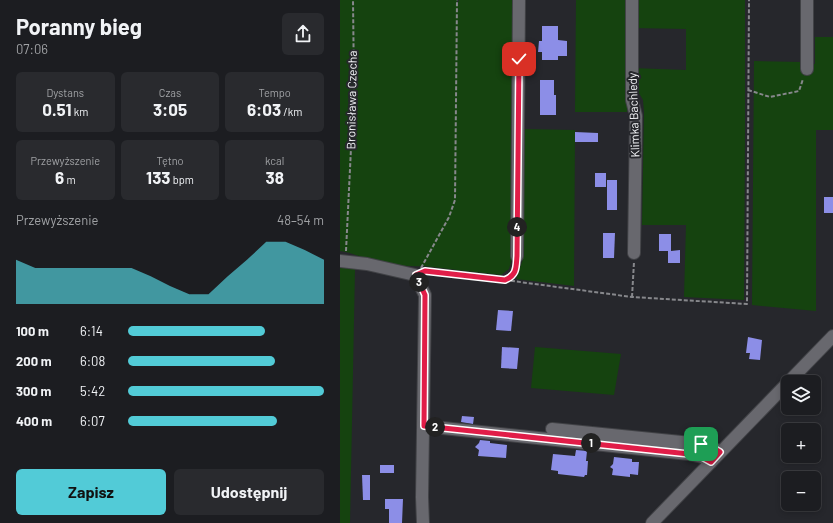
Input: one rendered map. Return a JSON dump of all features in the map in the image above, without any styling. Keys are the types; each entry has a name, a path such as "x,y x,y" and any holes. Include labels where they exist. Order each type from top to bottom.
{"street":[{"path":"517,256 519,0"},
{"name":"Klimka Bachledy","path":"632,0 632,95 636,116 634,253"},
{"path":"807,0 807,69"},
{"path":"343,261 367,264 416,275 425,295 423,523"},
{"path":"652,523 833,336"},
{"path":"424,426 689,454 702,457 711,462"},
{"path":"552,429 701,444 720,452"}],"path":[{"name":"Bronisława Czecha","path":"343,261 354,87 353,0"},
{"path":"416,275 423,266 446,224 455,200 457,0"},
{"path":"416,275 425,271 632,297 747,304 749,0"},
{"path":"748,90 770,96 799,91 807,69"},
{"path":"632,297 634,253"},
{"path":"505,280 512,277 515,270 517,256"}],"green space":[{"path":"340,0 457,0 457,5 459,0 513,0 512,258 509,269 501,275 423,266 388,264 340,251"},
{"path":"576,0 628,0 629,86 627,112 575,112"},
{"path":"632,0 745,0 744,300 684,297 686,225 642,225 644,112 643,100 637,90 632,68 686,70 686,29 632,28"},
{"path":"815,37 833,37 833,130 816,130 816,311 752,305 754,61 802,62 815,64"},
{"path":"523,129 575,130 574,286 516,279 523,259"},
{"path":"340,267 355,269 350,523 340,523"},
{"path":"535,347 621,354 614,395 531,388"}],"building":[{"path":"542,26 558,26 558,40 567,41 567,56 558,56 558,60 542,60 542,52 538,52 539,41 542,41"},
{"path":"540,80 554,80 556,115 540,115"},
{"path":"575,132 598,133 598,142 575,142"},
{"path":"595,173 606,173 606,187 595,187"},
{"path":"607,180 617,180 617,210 607,210"},
{"path":"824,197 833,197 833,213 824,213"},
{"path":"603,233 615,233 614,258 603,258"},
{"path":"659,234 671,234 671,251 680,250 680,263 668,263 668,251 659,251"},
{"path":"498,310 513,311 511,331 496,330"},
{"path":"748,337 762,340 760,360 749,359 750,353 746,353"},
{"path":"502,347 519,348 517,369 501,368"},
{"path":"462,416 474,417 473,424 461,422"},
{"path":"480,440 507,445 506,458 478,456 479,450 475,447"},
{"path":"576,450 587,451 587,475 584,477 558,474 558,471 551,470 553,454 575,456"},
{"path":"614,457 632,459 632,462 639,462 638,475 630,474 630,477 612,475 613,469 610,467 613,464"},
{"path":"380,465 394,465 394,473 380,473"},
{"path":"362,475 370,475 370,500 363,500"},
{"path":"385,499 403,499 402,523 389,523 389,509 385,509"}],"route":[{"path":"519,59 517,256 515,270 512,277 505,280 425,271 416,275 425,295 424,426 689,454 702,457 711,462 720,452 701,444"}]}
